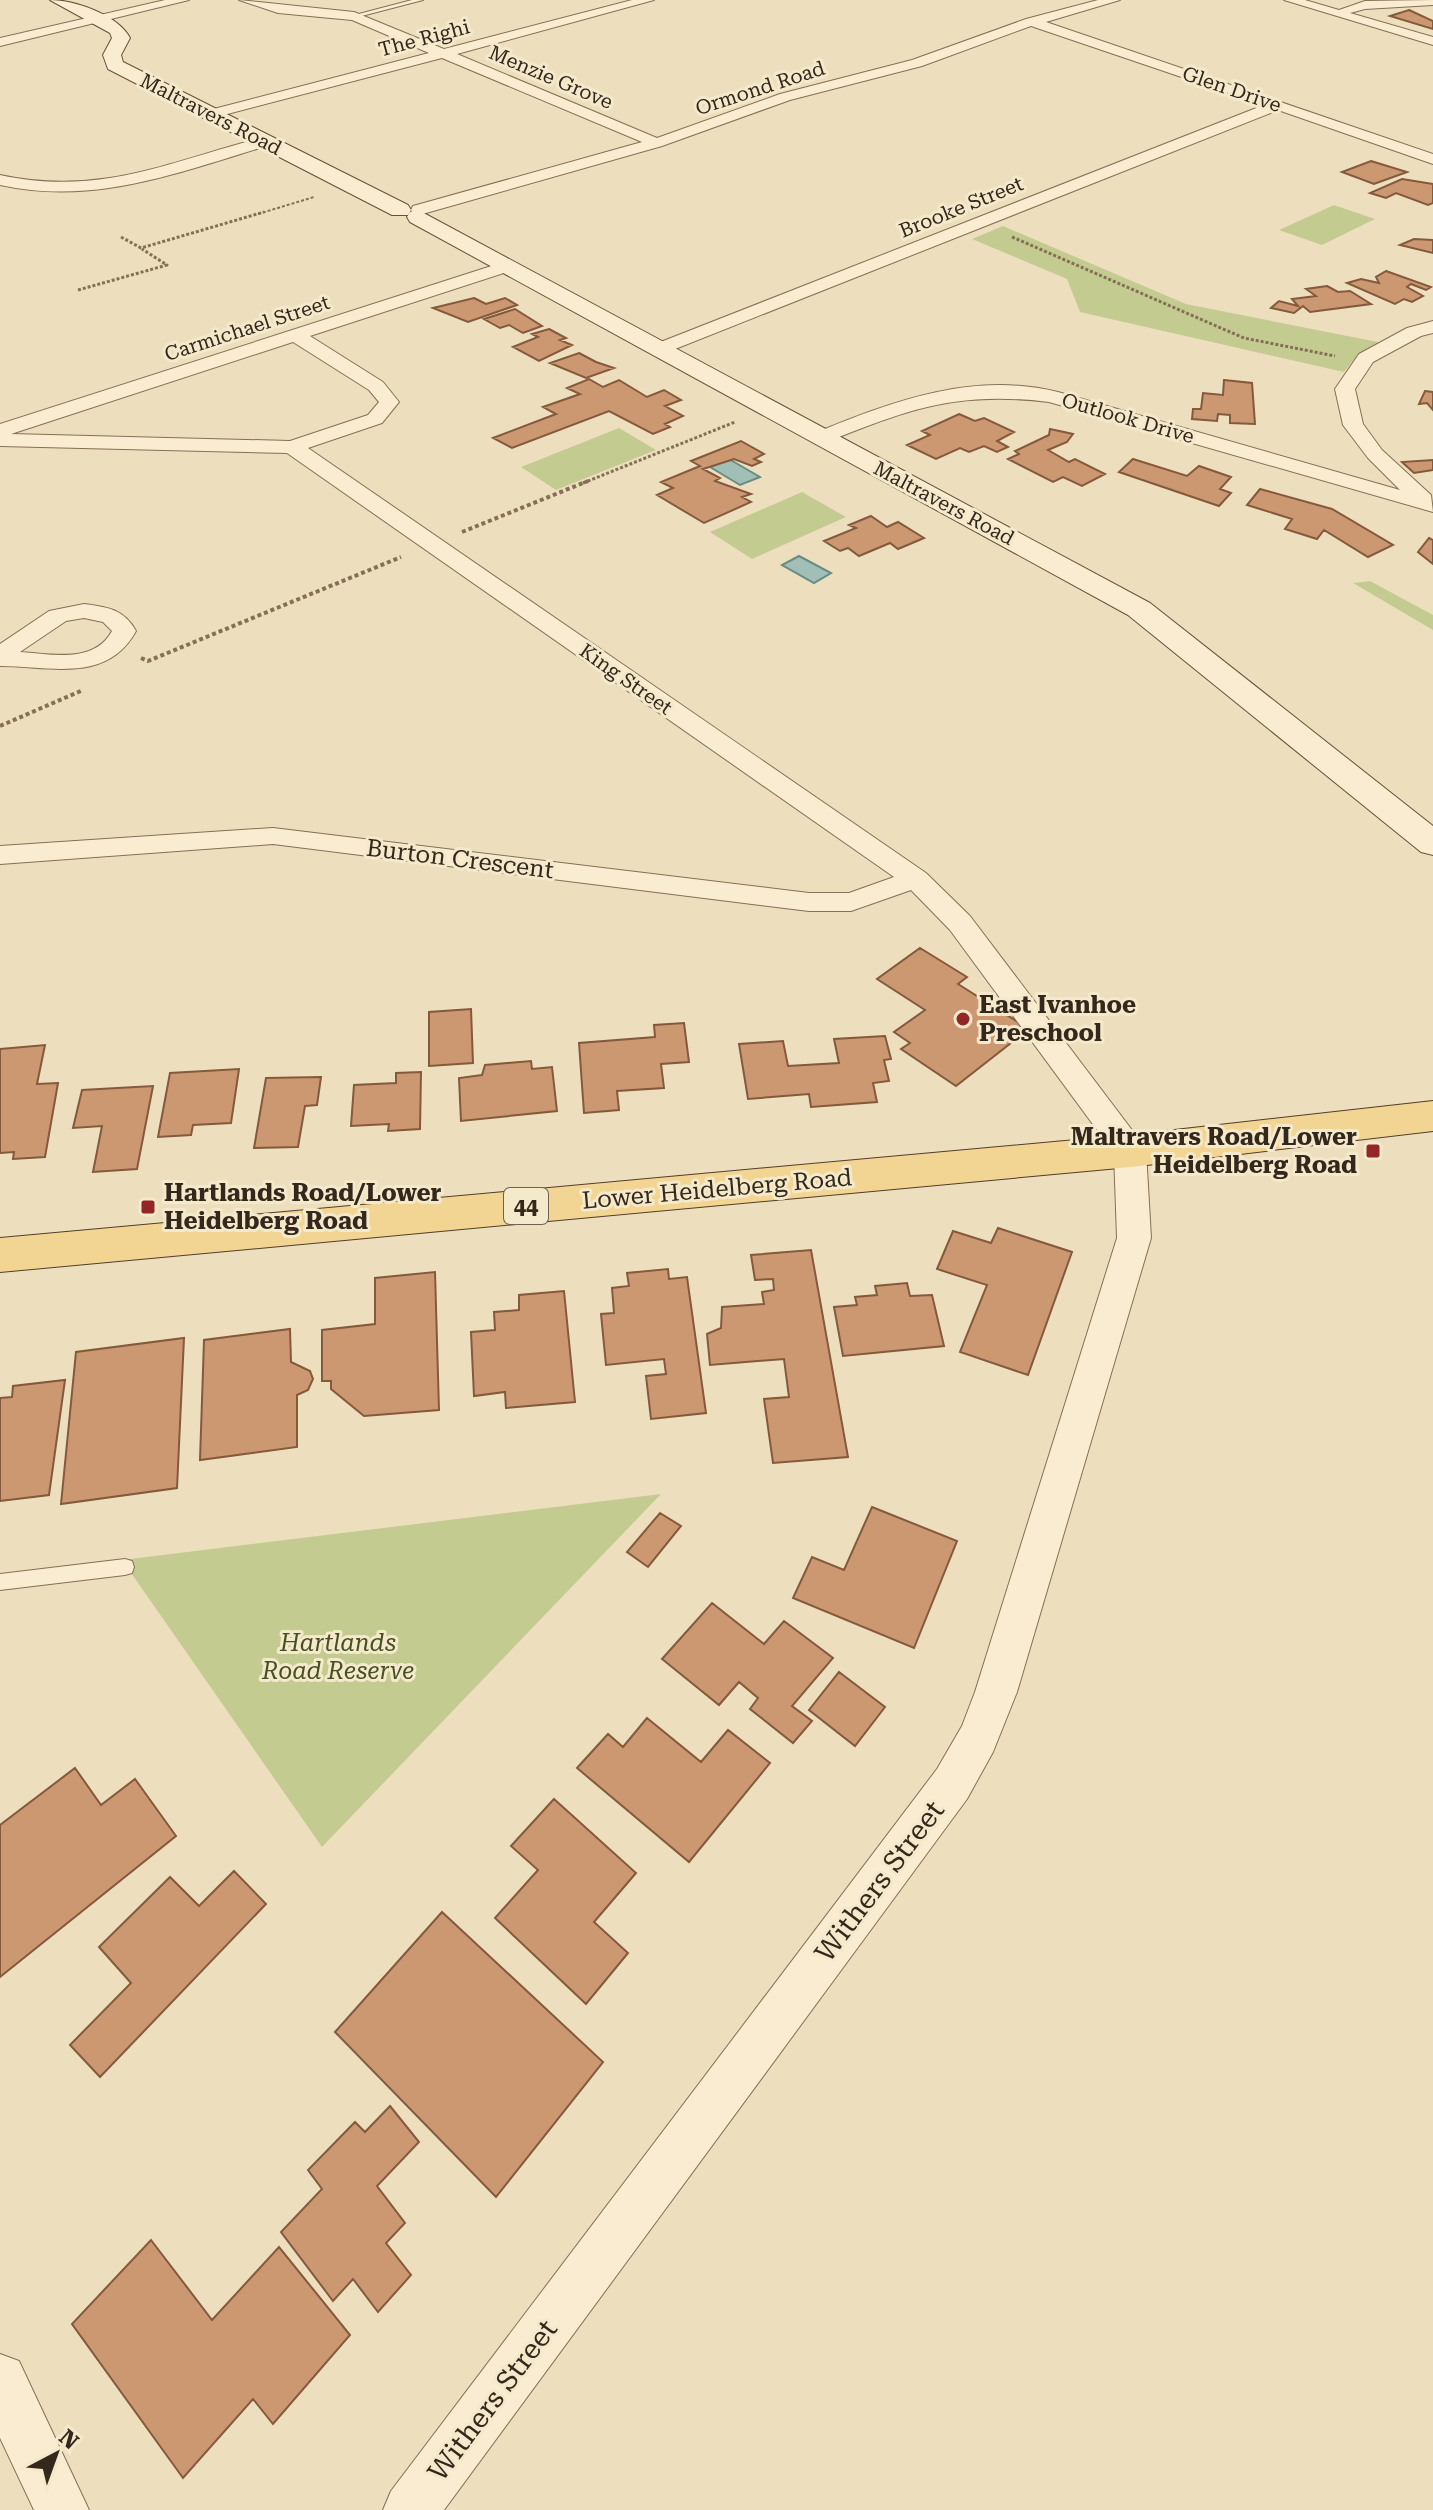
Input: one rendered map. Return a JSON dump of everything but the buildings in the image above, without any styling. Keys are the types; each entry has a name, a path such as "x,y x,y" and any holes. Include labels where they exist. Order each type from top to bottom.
{"main road":[{"name":"Lower Heidelberg Road","path":"0,1255 1130,1151 1433,1116"}],"street":[{"path":"59,0 99,19"},
{"path":"0,42 182,0"},
{"name":"Menzie Grove","path":"246,0 278,9 354,16 657,143"},
{"name":"The Righi","path":"211,114 647,0"},
{"name":"Ormond Road","path":"412,213 499,185 657,143 785,97 917,63 1031,22 1113,0"},
{"path":"1291,0 1433,41"},
{"path":"1338,13 1365,5 1433,1"},
{"name":"Maltravers Road","path":"99,19 117,30 121,38 112,55 115,65 412,213 1139,609 1433,844"},
{"name":"Glen Drive","path":"1031,22 1433,159"},
{"name":"Brooke Street","path":"660,349 1278,105"},
{"path":"0,180 40,187 106,184 265,142"},
{"name":"Carmichael Street","path":"0,431 507,266"},
{"path":"1431,505 1375,454 1353,425 1345,389 1366,358 1414,332 1433,327"},
{"path":"0,440 292,447 375,419 389,402 376,386 296,336"},
{"name":"Outlook Drive","path":"822,437 922,398 956,392 1014,390 1051,396 1431,505"},
{"name":"King Street","path":"292,447 916,879 960,923 1130,1151"},
{"path":"1321,473 1349,471 1364,465 1375,454"},
{"name":"Burton Crescent","path":"0,855 273,836 809,902 851,902 916,879"},
{"name":"Withers Street","path":"410,2510 952,1784 978,1738 996,1692 1134,1238 1130,1151"},
{"path":"0,2380 62,2510"}],"lane":[{"path":"354,16 420,0"},
{"path":"0,1582 125,1567"}],"path":[{"path":"141,248 319,195"},
{"path":"1005,233 1244,338 1347,358"},
{"path":"78,290 167,265 121,237"},
{"path":"134,668 148,661"},
{"path":"0,726 93,686"}],"green space":[{"path":"1334,205 1375,219 1322,245 1279,230"},
{"path":"1003,226 1186,304 1383,343 1357,356 1344,372 1080,312 1067,279 972,239"},
{"path":"619,428 656,450 556,490 521,467"},
{"path":"802,492 846,517 752,559 710,532"},
{"path":"1370,581 1433,615 1433,630 1353,583"},
{"name":"Hartlands Road Reserve","path":"661,1494 322,1847 122,1560"}],"water":[{"path":"729,459 760,477 740,485 710,467"},
{"path":"799,556 831,573 814,583 782,565"}],"place":[{"name":"East Ivanhoe Preschool","path":"963,1019"},
{"name":"Maltravers Road/Lower Heidelberg Road","path":"1373,1151"},
{"name":"Hartlands Road/Lower Heidelberg Road","path":"148,1207"}]}
